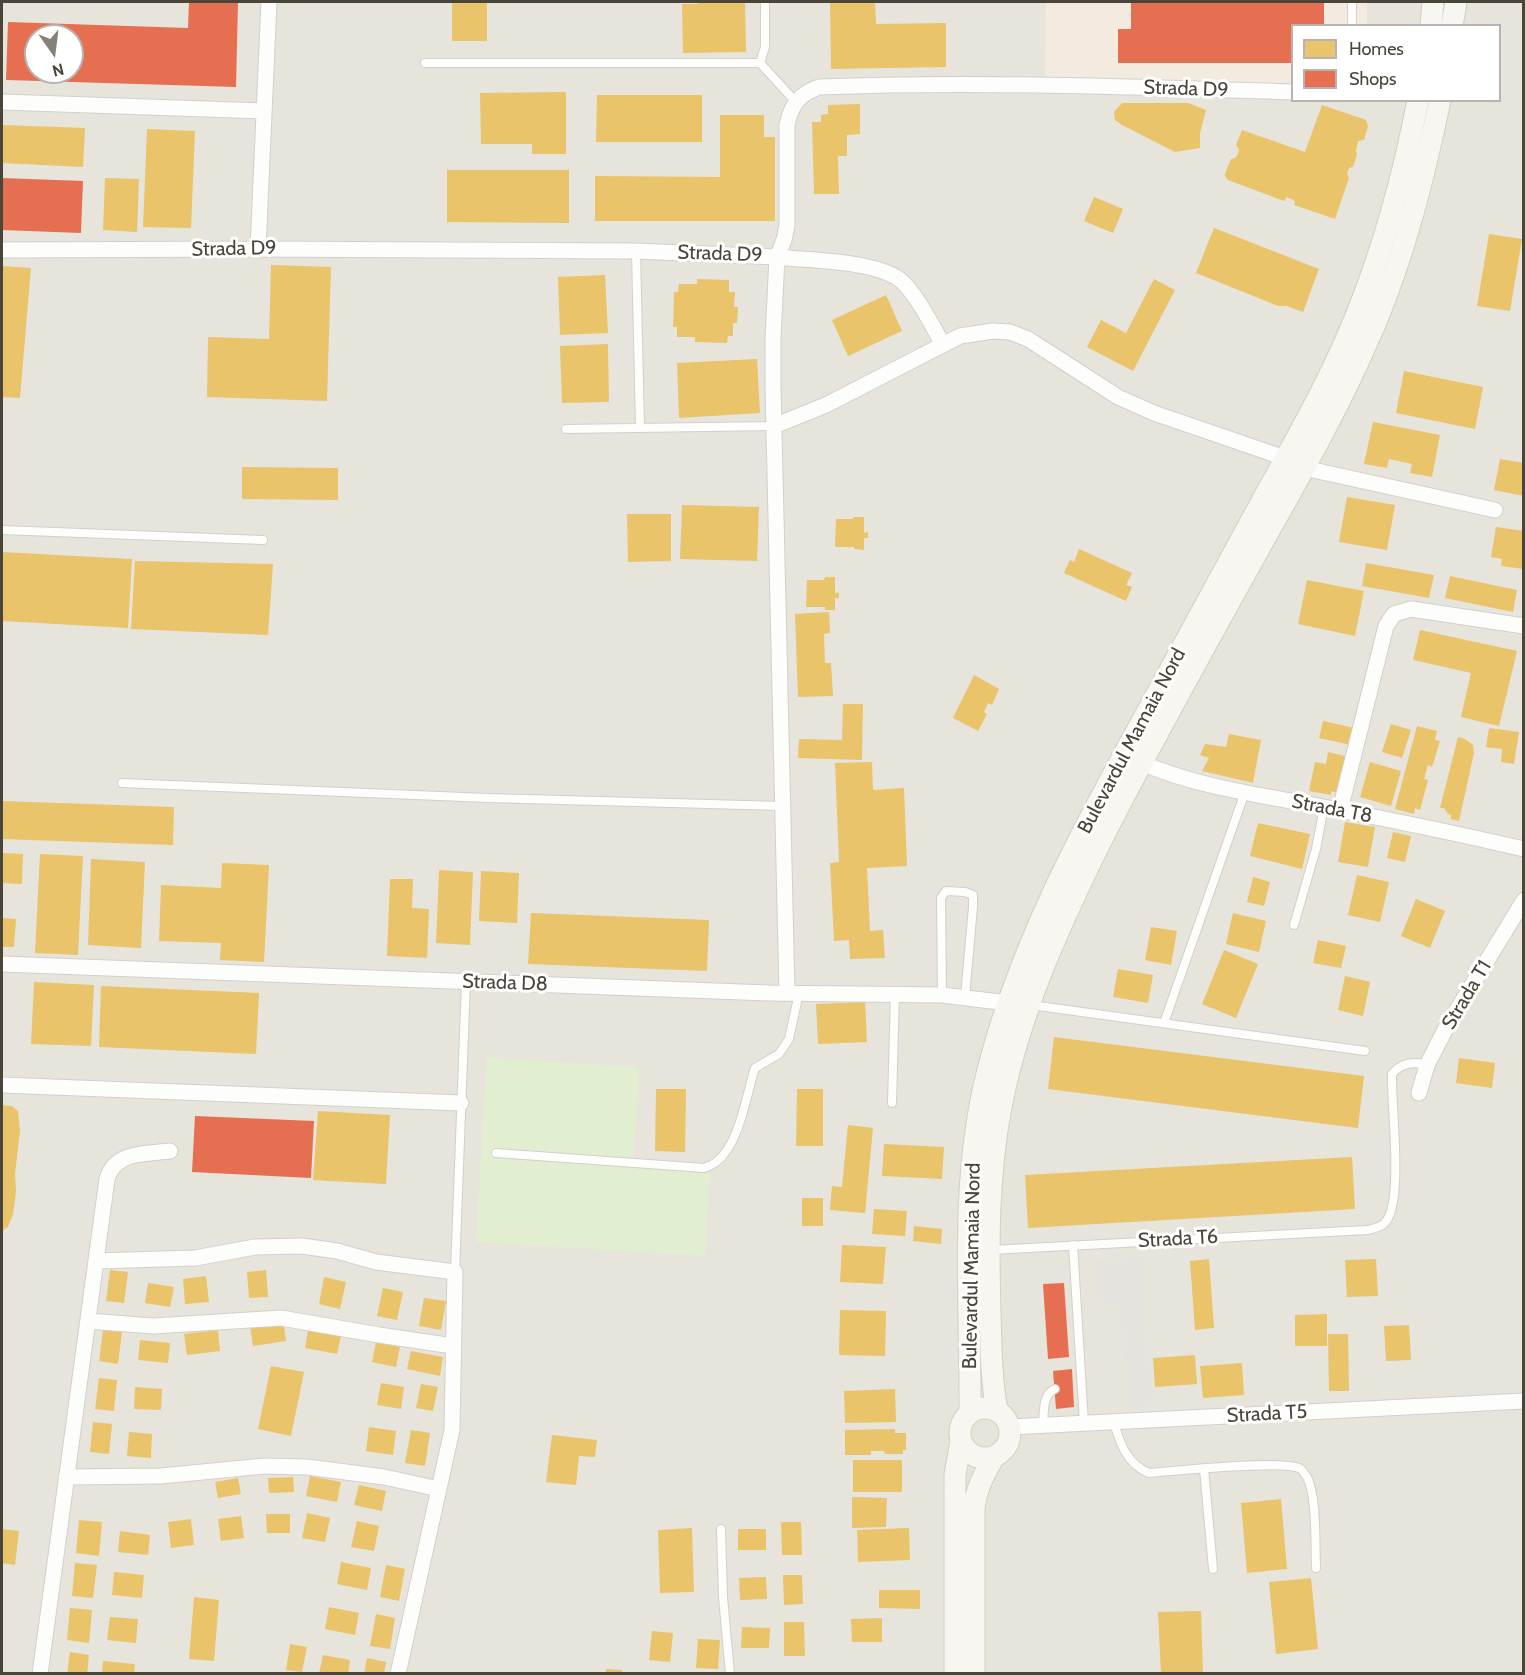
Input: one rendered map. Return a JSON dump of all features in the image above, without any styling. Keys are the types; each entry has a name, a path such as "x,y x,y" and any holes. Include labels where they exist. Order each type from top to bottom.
{"main road":[{"path":"1431,24 1433,2"},
{"path":"1452,24 1456,2"},
{"name":"Bulevardul Mamaia Nord","path":"970,1413 969,1197 974,1142 980,1101 1008,1003 1036,930 1100,798 1339,355 1376,262 1399,185 1418,102"},
{"name":"Bulevardul Mamaia Nord","path":"996,1411 993,1385 989,1250 990,1197 1001,1106 1029,1005 1075,894 1142,763 1304,468 1358,363 1396,268 1428,156 1440,102"},
{"path":"955,1674 955,1475 961,1427 970,1413 988,1408 1006,1419 1010,1427 1006,1447 994,1457 983,1475 974,1509 974,1674"},
{"path":"961,1441 968,1452 974,1456 994,1457"}],"street":[{"path":"258,249 269,2"},
{"name":"Strada D9","path":"2,250 636,251 777,257 787,225 787,125 790,111 795,101 807,91 819,87 1023,84 1291,92"},
{"path":"2,102 264,111"},
{"path":"793,993 782,806 773,338 777,257 874,268 900,280 915,298 943,345"},
{"path":"774,426 826,405 960,336 993,331 1010,332 1028,339 1118,397 1154,413 1285,458"},
{"path":"1304,468 1495,510"},
{"path":"1340,810 1386,626 1394,614 1411,609 1524,626"},
{"name":"Strada T8","path":"1142,763 1165,773 1216,787 1340,810 1524,849"},
{"name":"Strada T1","path":"1419,1093 1427,1065 1446,1028 1524,900"},
{"name":"Strada D8","path":"2,964 793,993 895,993 965,997 1008,1003"},
{"path":"2,1085 461,1104"},
{"path":"40,1674 87,1321 110,1170 114,1163 124,1157 170,1150"},
{"path":"96,1260 195,1258 255,1247 302,1246 337,1251 376,1262 455,1272 452,1430 398,1674"},
{"path":"87,1321 153,1326 281,1318 453,1346"},
{"name":"Strada T5","path":"1010,1427 1524,1401"},
{"path":"66,1477 161,1476 264,1466 307,1467 384,1477 439,1489"}],"lane":[{"path":"760,63 765,47 765,2"},
{"path":"1352,2 1352,24"},
{"path":"424,63 760,63 795,101"},
{"path":"636,251 640,428"},
{"path":"567,429 774,426"},
{"path":"2,530 263,540"},
{"path":"122,783 488,798 782,806"},
{"path":"1164,1023 1245,792"},
{"path":"1294,925 1316,849 1323,807"},
{"path":"942,995 941,897 946,891 965,892 973,895 973,907 965,997"},
{"path":"455,1272 466,981"},
{"path":"496,1153 704,1168 717,1162 741,1122 755,1068 779,1054 789,1039 793,993"},
{"path":"892,1103 895,993"},
{"path":"1029,1005 1365,1051"},
{"name":"Strada T6","path":"989,1250 1367,1230 1383,1226 1389,1217 1395,1186 1392,1074 1397,1068 1414,1062 1427,1065"},
{"path":"1073,1245 1077,1387 1084,1424"},
{"path":"1043,1426 1047,1396 1055,1389"},
{"path":"1114,1422 1120,1444 1137,1468 1149,1473 1257,1466 1288,1466 1302,1470 1312,1493 1316,1568"},
{"path":"1204,1469 1213,1569"},
{"path":"721,1529 723,1597 730,1674"}],"shaded area":[{"path":"2,2 1523,2 1523,1673 2,1673"},
{"path":"1046,2 1367,2 1367,24 1291,24 1291,84 1045,82"},
{"path":"1143,1257 1152,1405 1127,1407 1121,1306 1099,1308 1096,1260"}],"green space":[{"path":"487,1058 639,1067 633,1160 710,1165 705,1256 476,1242"}],"building: Homes":[{"path":"452,2 487,2 487,41 452,41"},
{"path":"698,2 745,2 746,52 683,53 682,4 698,4"},
{"path":"830,2 875,2 876,24 946,23 946,67 831,69"},
{"path":"566,92 566,154 532,154 532,144 481,144 480,93"},
{"path":"597,95 702,95 702,142 596,142"},
{"path":"1122,103 1188,103 1206,110 1200,133 1200,148 1175,152 1122,125 1115,120 1114,112"},
{"path":"860,104 860,134 847,135 847,156 838,156 839,194 814,194 812,122 821,122 821,115 828,114 828,105"},
{"path":"1322,105 1366,120 1368,126 1364,140 1358,141 1357,155 1353,167 1349,168 1347,173 1349,178 1335,219 1294,205 1295,201 1287,197 1284,201 1228,180 1225,176 1226,171 1231,159 1238,154 1239,149 1236,145 1242,130 1305,152"},
{"path":"720,115 764,115 764,137 775,137 775,221 595,221 595,176 720,177"},
{"path":"2,125 85,128 83,167 2,163"},
{"path":"147,129 195,131 191,228 143,227"},
{"path":"447,170 569,170 569,223 447,222"},
{"path":"105,178 139,179 137,232 103,230"},
{"path":"1094,197 1123,209 1113,233 1084,221"},
{"path":"1214,228 1319,269 1303,312 1287,306 1278,306 1196,273"},
{"path":"1489,234 1522,239 1510,311 1477,306"},
{"path":"271,265 331,267 327,401 207,397 208,337 269,339"},
{"path":"2,266 31,268 20,398 2,397"},
{"path":"605,275 608,333 560,335 558,277"},
{"path":"697,279 729,280 729,292 735,292 734,307 738,307 737,323 733,323 733,336 728,336 727,343 695,342 695,337 677,337 677,327 673,327 674,292 678,292 679,284 697,284"},
{"path":"1154,279 1175,290 1133,371 1087,347 1101,320 1126,333"},
{"path":"886,295 902,331 848,356 832,320"},
{"path":"608,344 609,402 562,403 560,346"},
{"path":"757,359 760,413 679,418 677,363"},
{"path":"1404,371 1483,387 1475,429 1396,413"},
{"path":"1373,422 1440,435 1432,477 1410,473 1412,464 1389,459 1387,468 1364,464"},
{"path":"1500,459 1524,463 1524,496 1494,490"},
{"path":"242,467 338,468 338,500 242,499"},
{"path":"1347,497 1395,505 1387,550 1339,542"},
{"path":"682,505 759,507 757,561 680,559"},
{"path":"627,514 671,514 671,561 628,562"},
{"path":"864,517 864,533 868,532 868,538 864,538 864,550 854,549 854,547 835,547 836,519 853,519"},
{"path":"1496,527 1524,531 1524,569 1501,566 1502,559 1491,557"},
{"path":"1079,549 1132,573 1126,585 1132,587 1126,601 1064,573 1070,560 1074,562"},
{"path":"2,552 132,559 128,628 2,621"},
{"path":"135,561 273,564 268,635 131,629"},
{"path":"1366,563 1434,575 1429,598 1362,586"},
{"path":"1450,576 1517,590 1513,612 1445,598"},
{"path":"825,577 835,577 835,593 839,593 839,598 835,598 835,610 825,610 825,607 806,607 807,580 824,580"},
{"path":"1307,580 1364,591 1355,636 1298,624"},
{"path":"829,612 830,633 824,634 825,663 831,663 833,696 798,697 795,614"},
{"path":"1420,630 1517,651 1499,726 1461,717 1471,673 1413,660"},
{"path":"974,675 999,689 992,705 988,703 984,712 987,714 978,731 953,718"},
{"path":"843,704 863,704 862,760 798,758 799,739 842,740"},
{"path":"1323,721 1354,728 1351,745 1319,738"},
{"path":"1391,724 1411,730 1402,758 1382,752"},
{"path":"1417,726 1437,731 1435,740 1440,741 1432,767 1428,765 1424,779 1428,780 1420,810 1415,808 1414,814 1395,809"},
{"path":"1489,728 1519,732 1514,764 1501,762 1502,749 1486,747"},
{"path":"1229,734 1261,740 1253,783 1202,771 1209,758 1200,755 1205,744 1226,747"},
{"path":"1458,737 1473,745 1474,753 1459,821 1451,819 1451,815 1444,808 1440,808"},
{"path":"1328,752 1345,756 1338,793 1331,791 1331,795 1309,791 1315,762 1326,764"},
{"path":"872,762 873,790 904,788 907,866 867,868 870,931 883,930 885,958 850,959 849,940 834,941 830,863 839,862 835,763"},
{"path":"1370,762 1401,771 1391,806 1360,797"},
{"path":"2,801 174,807 173,845 2,839"},
{"path":"1345,822 1375,827 1368,867 1338,862"},
{"path":"1258,823 1310,834 1302,869 1250,856"},
{"path":"1393,832 1411,836 1405,862 1387,858"},
{"path":"2,853 23,854 22,884 2,883"},
{"path":"40,854 83,856 78,955 35,953"},
{"path":"91,859 145,862 141,948 88,945"},
{"path":"222,863 269,865 264,962 220,960 221,943 159,941 161,885 221,888"},
{"path":"439,870 473,872 470,945 436,943"},
{"path":"481,871 519,873 517,923 479,921"},
{"path":"1357,875 1389,882 1380,922 1348,915"},
{"path":"1253,877 1270,882 1264,906 1247,902"},
{"path":"390,879 413,879 412,908 429,909 427,958 387,956"},
{"path":"1416,899 1445,911 1430,948 1401,936"},
{"path":"531,913 709,920 707,971 528,964"},
{"path":"1233,913 1266,921 1259,952 1226,944"},
{"path":"2,918 16,919 14,947 2,947"},
{"path":"1151,927 1177,931 1171,965 1145,960"},
{"path":"1318,940 1346,946 1341,968 1313,963"},
{"path":"1224,950 1258,964 1236,1018 1202,1004"},
{"path":"1118,969 1153,975 1148,1003 1113,997"},
{"path":"1345,976 1370,982 1363,1016 1338,1010"},
{"path":"34,982 94,985 91,1046 31,1044"},
{"path":"101,986 259,993 256,1054 99,1047"},
{"path":"865,1002 867,1042 818,1044 816,1004"},
{"path":"1054,1037 1364,1076 1358,1128 1048,1089"},
{"path":"1459,1058 1495,1063 1492,1088 1456,1083"},
{"path":"656,1089 686,1089 685,1152 655,1151"},
{"path":"797,1089 823,1089 823,1146 796,1146"},
{"path":"2,1105 12,1106 18,1111 20,1131 13,1214 8,1227 2,1231"},
{"path":"318,1111 390,1115 386,1184 313,1180"},
{"path":"848,1125 873,1128 865,1213 830,1210 832,1186 842,1187"},
{"path":"884,1144 944,1147 942,1179 882,1176"},
{"path":"1352,1157 1355,1209 1028,1228 1025,1175"},
{"path":"802,1198 823,1198 823,1226 802,1226"},
{"path":"874,1209 907,1211 905,1236 872,1234"},
{"path":"914,1226 942,1229 941,1244 913,1241"},
{"path":"842,1245 886,1247 883,1284 840,1282"},
{"path":"1209,1259 1214,1328 1195,1330 1190,1261"},
{"path":"1376,1259 1378,1296 1347,1297 1345,1260"},
{"path":"110,1270 128,1272 124,1303 106,1301"},
{"path":"266,1270 268,1297 249,1298 247,1272"},
{"path":"206,1276 209,1302 185,1304 183,1279"},
{"path":"324,1277 346,1282 340,1309 319,1304"},
{"path":"148,1283 174,1287 170,1307 145,1303"},
{"path":"383,1288 403,1292 397,1320 377,1316"},
{"path":"424,1298 446,1301 441,1330 419,1326"},
{"path":"840,1310 886,1311 885,1356 839,1355"},
{"path":"1327,1314 1327,1346 1295,1346 1295,1315"},
{"path":"283,1320 286,1341 253,1346 250,1325"},
{"path":"1409,1325 1411,1360 1386,1361 1384,1326"},
{"path":"103,1330 122,1332 118,1364 99,1361"},
{"path":"218,1330 220,1351 187,1355 184,1334"},
{"path":"308,1330 341,1336 337,1354 305,1348"},
{"path":"1328,1334 1348,1334 1349,1391 1329,1391"},
{"path":"140,1340 170,1343 168,1363 138,1360"},
{"path":"376,1342 400,1347 396,1367 372,1362"},
{"path":"411,1351 443,1357 440,1376 407,1369"},
{"path":"1195,1355 1197,1384 1155,1387 1153,1358"},
{"path":"1242,1363 1244,1395 1203,1398 1200,1366"},
{"path":"271,1366 304,1372 291,1436 258,1429"},
{"path":"99,1378 117,1380 114,1411 95,1409"},
{"path":"381,1383 404,1387 401,1409 377,1405"},
{"path":"421,1384 438,1387 433,1411 416,1408"},
{"path":"135,1387 162,1389 161,1410 134,1409"},
{"path":"895,1389 896,1422 845,1423 844,1391"},
{"path":"93,1422 112,1424 109,1454 90,1452"},
{"path":"369,1427 396,1431 393,1455 366,1451"},
{"path":"895,1429 895,1433 906,1433 906,1450 903,1450 903,1454 871,1451 871,1455 845,1455 845,1430"},
{"path":"411,1430 430,1433 425,1466 405,1463"},
{"path":"129,1432 152,1434 151,1458 127,1456"},
{"path":"552,1435 597,1440 595,1457 579,1456 576,1485 546,1482"},
{"path":"853,1460 902,1460 902,1492 853,1492"},
{"path":"310,1476 341,1482 337,1502 306,1496"},
{"path":"293,1477 294,1492 269,1493 268,1478"},
{"path":"238,1478 241,1494 218,1498 215,1482"},
{"path":"359,1485 386,1491 382,1511 354,1505"},
{"path":"852,1497 887,1498 886,1527 852,1528"},
{"path":"1281,1499 1287,1569 1247,1573 1241,1503"},
{"path":"307,1513 330,1518 325,1542 302,1538"},
{"path":"266,1514 290,1514 290,1533 267,1533"},
{"path":"241,1516 244,1538 221,1541 218,1519"},
{"path":"191,1519 194,1545 171,1548 168,1522"},
{"path":"79,1520 102,1522 99,1556 76,1553"},
{"path":"357,1521 379,1526 374,1551 351,1547"},
{"path":"781,1522 801,1522 802,1555 782,1555"},
{"path":"692,1528 694,1592 660,1593 658,1530"},
{"path":"909,1528 910,1560 858,1562 857,1530"},
{"path":"2,1529 19,1531 15,1565 2,1563"},
{"path":"738,1529 766,1529 766,1550 738,1550"},
{"path":"120,1531 150,1535 148,1555 118,1552"},
{"path":"341,1562 371,1568 367,1590 337,1584"},
{"path":"75,1563 97,1565 93,1598 72,1596"},
{"path":"386,1565 405,1569 399,1601 380,1597"},
{"path":"114,1572 144,1575 142,1598 112,1595"},
{"path":"783,1575 802,1575 803,1604 784,1605"},
{"path":"766,1577 767,1599 740,1600 739,1578"},
{"path":"1311,1578 1318,1649 1276,1654 1269,1582"},
{"path":"879,1590 920,1590 920,1609 879,1608"},
{"path":"194,1597 219,1600 214,1661 189,1659"},
{"path":"329,1607 359,1613 355,1635 325,1629"},
{"path":"70,1608 92,1610 89,1643 67,1640"},
{"path":"1201,1611 1203,1674 1161,1674 1158,1612"},
{"path":"376,1614 395,1618 390,1649 370,1646"},
{"path":"110,1617 138,1619 136,1643 107,1640"},
{"path":"882,1618 882,1642 852,1642 851,1619"},
{"path":"784,1622 804,1622 805,1656 784,1656"},
{"path":"742,1627 770,1628 769,1648 741,1648"},
{"path":"652,1631 673,1633 670,1662 649,1660"},
{"path":"698,1639 720,1640 718,1669 696,1668"},
{"path":"290,1644 307,1647 302,1672 286,1670"},
{"path":"70,1652 89,1655 87,1674 67,1674"},
{"path":"323,1655 350,1660 348,1674 319,1674"},
{"path":"367,1658 386,1662 384,1674 364,1674"},
{"path":"103,1661 135,1664 134,1674 102,1674"},
{"path":"606,1669 622,1670 622,1674 606,1674"}],"building: Shops":[{"path":"189,2 238,2 236,87 84,82 84,25 188,28"},
{"path":"1131,2 1324,2 1324,24 1291,24 1291,63 1118,63 1118,29 1131,29"},
{"path":"8,22 68,24 24,24 24,81 6,80"},
{"path":"2,178 83,181 81,233 2,230"},
{"path":"195,1116 314,1121 311,1178 192,1172"},
{"path":"1064,1283 1069,1357 1048,1359 1043,1284"},
{"path":"1072,1369 1074,1407 1056,1409 1053,1371"}]}
